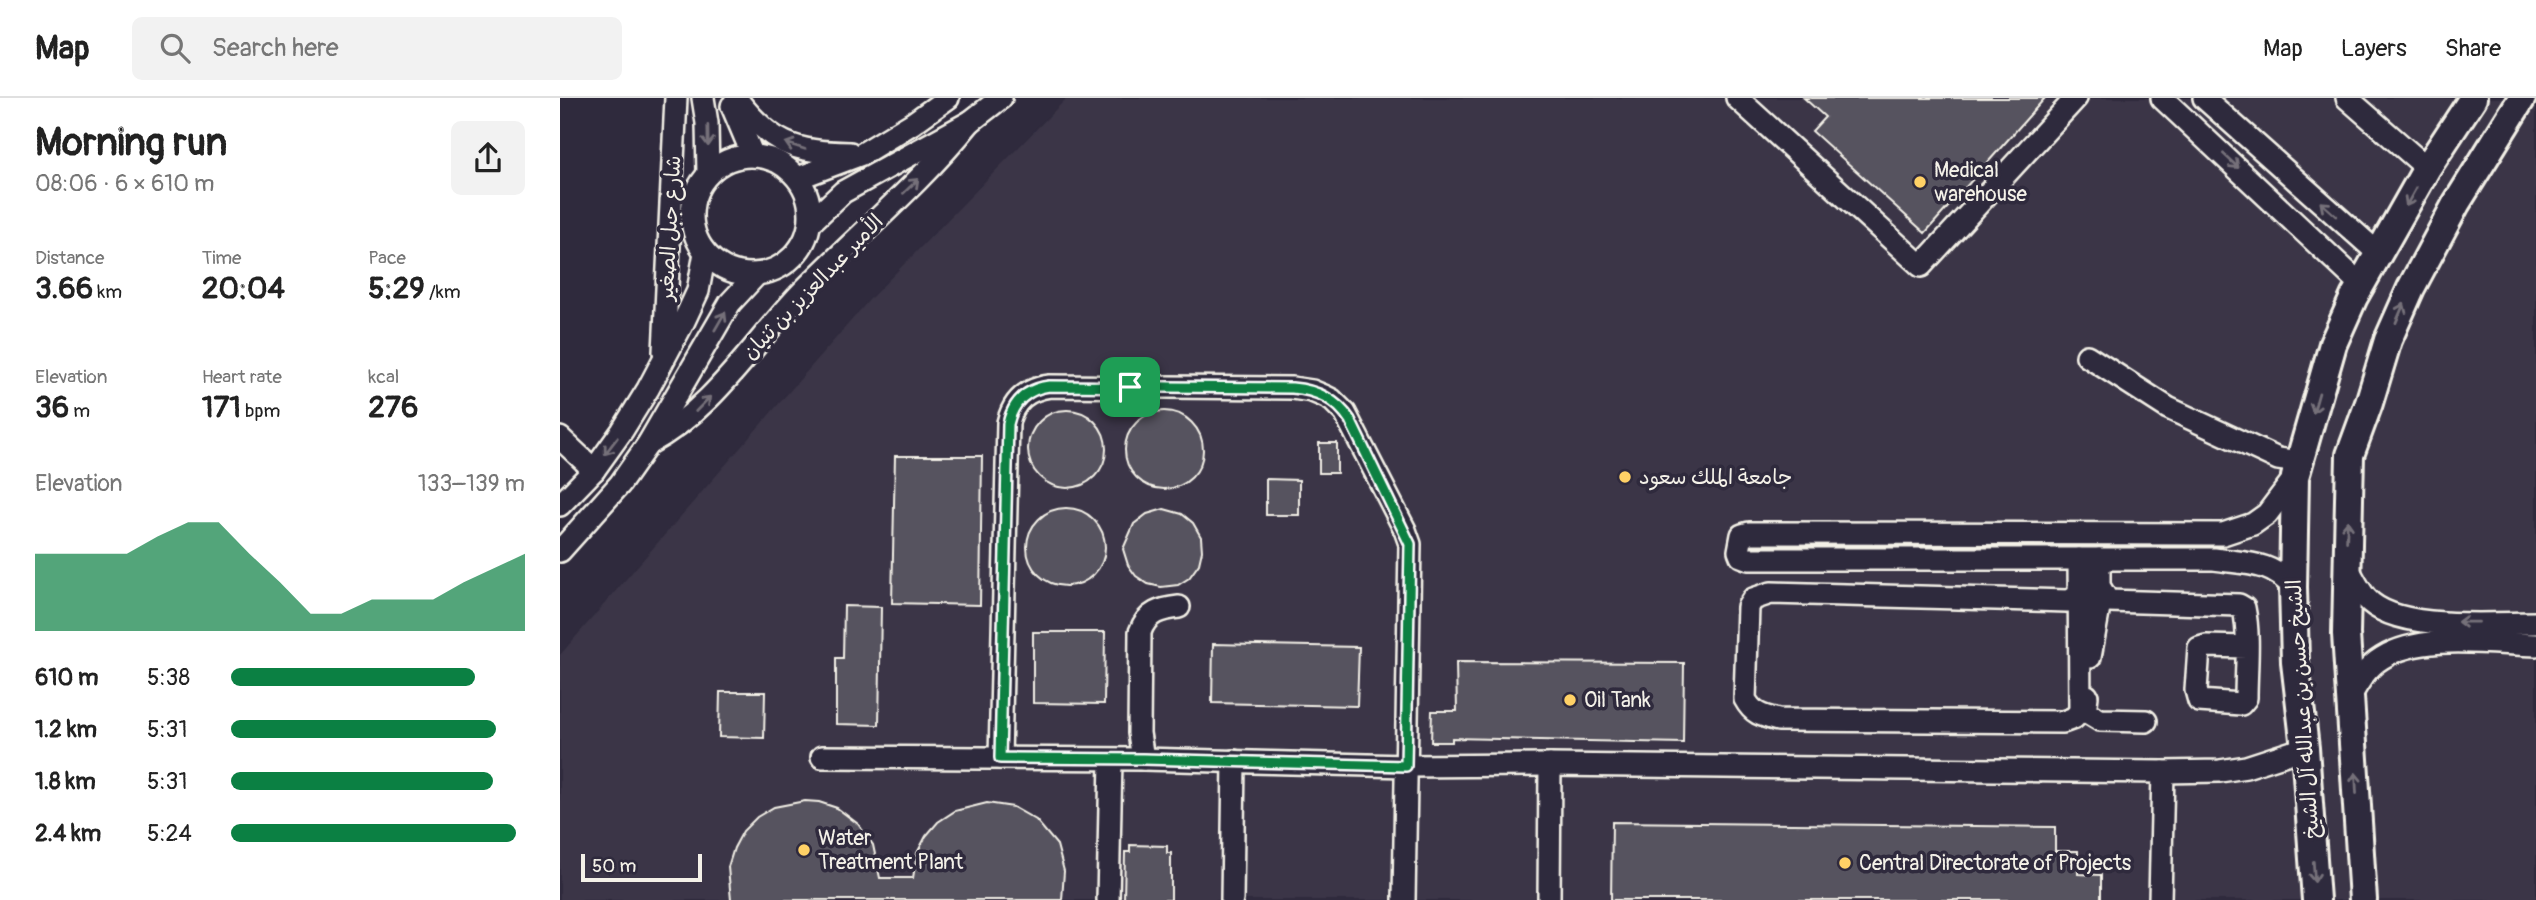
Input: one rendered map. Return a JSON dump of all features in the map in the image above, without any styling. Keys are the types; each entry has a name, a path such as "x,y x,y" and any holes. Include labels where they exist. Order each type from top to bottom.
{"main road":[{"name":"الشيخ حسن بن عبدالله آل الشيخ","path":"2316,900 2305,748 2295,662 2293,587 2297,469 2333,344 2360,284 2427,168 2473,98"},
{"path":"2362,900 2346,634 2350,454 2388,340 2411,288 2432,247 2522,98"}],"street":[{"name":"شارع جبل الصغير","path":"664,358 676,98"},
{"name":"شارع جبل الصغير","path":"703,98 707,123 708,174"},
{"path":"730,98 753,156"},
{"path":"736,98 754,121 774,138 796,148 823,153 862,154"},
{"path":"798,178 862,154 948,98"},
{"name":"الأمير عبدالعزيز بن ثنيان","path":"810,223 843,192 970,122 1001,98"},
{"path":"1737,98 1921,266 2076,98"},
{"path":"2162,98 2360,284"},
{"path":"2204,98 2379,254"},
{"path":"2347,98 2427,168"},
{"path":"2208,140 2227,119"},
{"name":"الأمير عبدالعزيز بن ثنيان","path":"648,444 672,432 701,408 801,293 946,152 970,122"},
{"path":"753,156 778,162 798,178 809,200 810,223 801,248 782,266 757,274 738,273 720,265 705,253 695,234 692,213 696,192 708,174 729,160 753,156"},
{"name":"شارع جبل الصغير","path":"594,470 648,389 684,321 698,291 705,253"},
{"name":"الأمير عبدالعزيز بن ثنيان","path":"560,551 620,484 648,444 730,303 757,274"},
{"path":"2087,356 2168,408 2297,469 2267,514 2253,524 2223,534 1749,533 1742,535 1739,545 1741,556 1749,559 2214,559 2267,566 2282,575 2293,587"},
{"path":"1000,758 1008,424 1016,403 1026,393 1049,386 1292,388 1312,391 1324,396 1345,413 1408,537 1411,552 1404,900"},
{"path":"560,439 594,470 560,505"},
{"path":"2089,589 2067,601 1771,593 1753,599 1748,607 1745,699 1751,710 1761,716 1778,720 2063,722 2074,718 2080,711 2089,589 2091,534"},
{"path":"2346,564 2366,598 2381,611 2395,616 2420,621 2536,623"},
{"path":"2089,589 2108,601 2239,605 2244,608 2246,618 2246,647"},
{"path":"2089,589 2099,608 2091,642 2085,712 2100,720 2146,721"},
{"path":"1143,759 1139,733 1140,632 1143,624 1154,612 1179,607"},
{"path":"2351,695 2366,671 2380,659 2408,646 2427,643 2536,645"},
{"path":"822,757 1143,759 1406,766 1549,765 2163,772 2220,771 2246,767 2305,748"},
{"path":"1108,900 1111,760"},
{"path":"1232,900 1234,761"},
{"path":"1549,765 1549,900"},
{"path":"2160,900 2163,772"}],"shaded area":[{"name":"جامعة الملك سعود","path":"1067,98 2536,98 2536,900 560,900 560,655 870,299"}],"building":[{"name":"Medical warehouse","path":"1804,98 2045,98 1925,233 1812,131 1825,117"},
{"path":"1067,410 1082,413 1099,427 1106,449 1103,464 1089,481 1067,488 1052,485 1035,471 1028,449 1031,434 1045,417"},
{"path":"1164,411 1179,414 1192,422 1200,435 1203,450 1200,465 1192,478 1179,486 1164,489 1149,486 1136,478 1128,465 1125,450 1128,435 1136,422 1149,414"},
{"path":"1319,443 1337,443 1337,473 1319,473"},
{"path":"895,456 982,456 980,605 892,603"},
{"path":"1266,479 1299,480 1299,515 1266,515"},
{"path":"1066,508 1081,511 1094,519 1102,532 1105,547 1102,562 1094,575 1081,583 1066,586 1051,583 1038,575 1030,562 1027,547 1030,532 1038,519 1051,511"},
{"path":"1164,509 1182,514 1193,523 1201,537 1202,551 1199,564 1189,578 1178,585 1161,587 1148,584 1136,576 1128,565 1123,549 1134,524 1147,514"},
{"path":"844,606 881,607 879,725 836,724 836,658 843,658"},
{"path":"1033,632 1105,632 1104,704 1033,703"},
{"path":"1213,644 1359,647 1357,706 1212,703"},
{"name":"Oil Tank","path":"1456,662 1684,663 1683,743 1452,738 1452,742 1431,742 1432,711 1457,711"},
{"path":"720,692 765,692 764,738 719,737"},
{"name":"Water Treatment Plant","path":"805,801 837,808 858,824 873,845 880,878 913,878 917,853 926,836 938,822 955,811 987,803 1013,807 1036,820 1057,845 1064,871 1062,900 731,900 728,867 743,831 757,817 774,807"},
{"name":"Central Directorate of Projects","path":"1612,822 2055,827 2055,851 2078,851 2078,874 2101,875 2101,900 1611,900"},
{"path":"1130,845 1167,846 1167,853 1171,853 1171,900 1124,900 1125,852 1130,852"}],"place":[{"name":"Medical warehouse","path":"1920,182"},
{"name":"جامعة الملك سعود","path":"1625,477"},
{"name":"Oil Tank","path":"1570,700"},
{"name":"Water Treatment Plant","path":"804,850"},
{"name":"Central Directorate of Projects","path":"1845,863"}],"route":[{"path":"1041,387 1130,387 1303,389 1332,400 1345,413 1410,544 1406,766 1000,758 1008,424 1012,409 1026,393 1041,387"}]}
